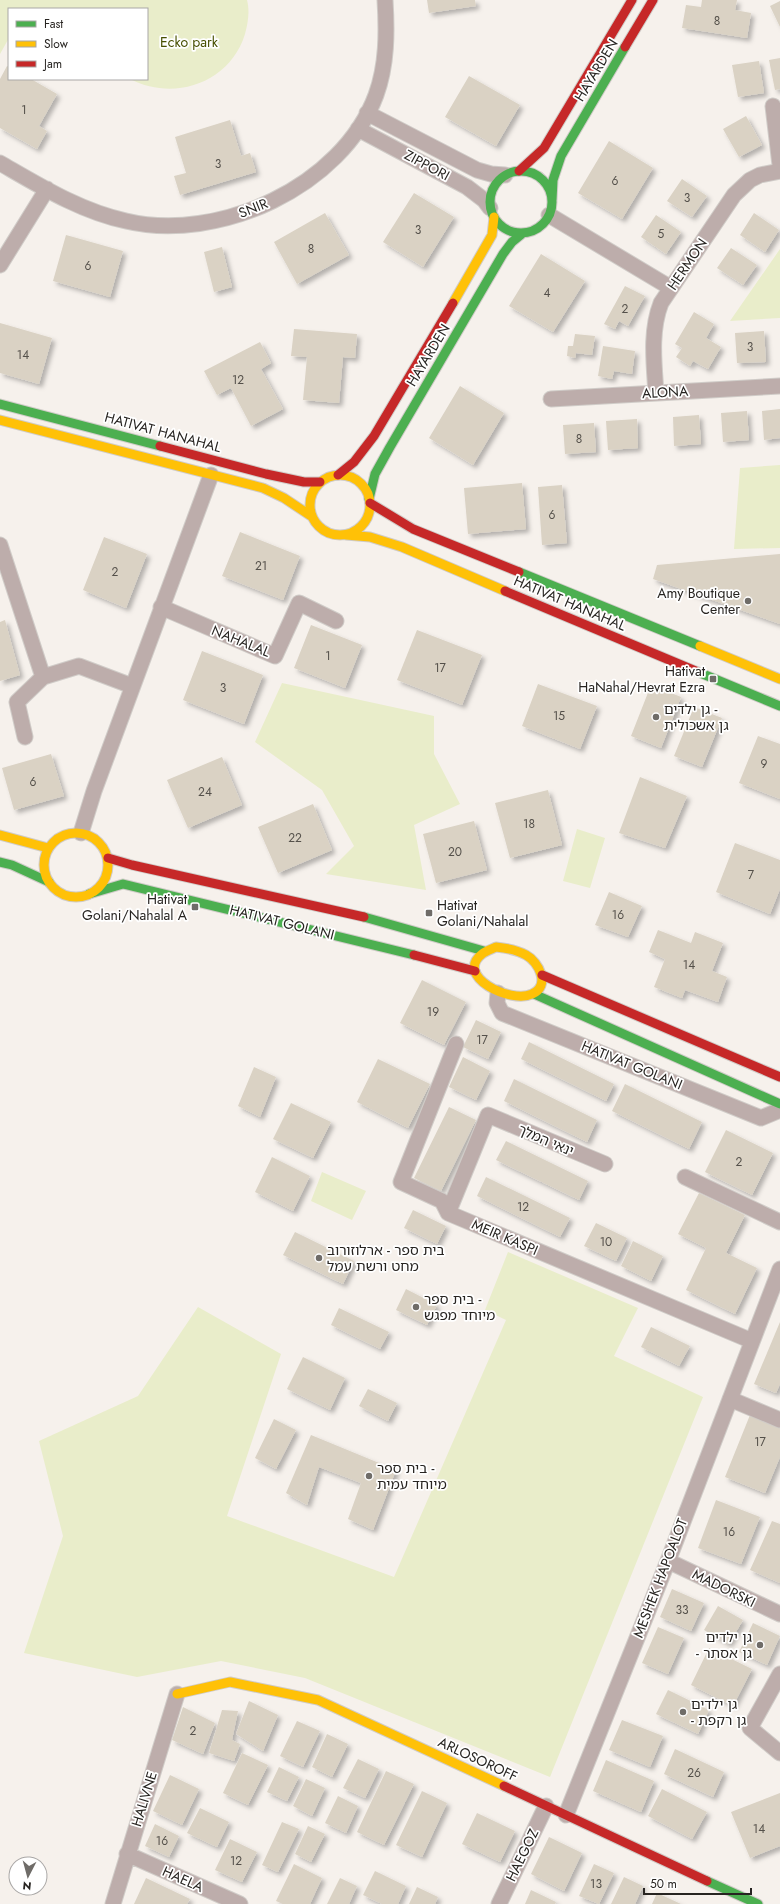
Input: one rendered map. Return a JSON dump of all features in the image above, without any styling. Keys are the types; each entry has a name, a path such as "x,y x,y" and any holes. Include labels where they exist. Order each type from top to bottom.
{"street":[{"name":"SNIR","path":"0,163 90,211 127,222 163,226 198,224 239,214 265,205 295,189 321,169 344,147 358,129 376,95 384,65 387,31 386,0"},
{"name":"HAYARDEN","path":"512,173 534,159 544,148 632,0"},
{"name":"HAYARDEN","path":"551,207 553,180 561,156 653,0"},
{"path":"772,106 780,165"},
{"name":"ZIPPORI","path":"367,113 480,172 512,173"},
{"name":"ZIPPORI","path":"358,129 467,187 484,200 492,213"},
{"name":"HERMON","path":"656,393 654,353 655,328 658,311 671,288 734,195 750,180 760,175 780,171"},
{"path":"529,172 542,179 550,190 551,207 544,223 537,228 523,233 508,230 500,225 492,213 490,198 492,189 498,181 512,173 529,172"},
{"path":"0,265 47,189"},
{"path":"551,207 671,288"},
{"name":"HAYARDEN","path":"338,475 354,462 374,436 487,245 492,235 492,213"},
{"name":"HAYARDEN","path":"370,501 375,474 390,447 504,254 512,242 523,233"},
{"name":"ALONA","path":"551,399 780,386"},
{"name":"HATIVAT HANAHAL","path":"0,404 266,474 304,482 320,482"},
{"name":"HATIVAT HANAHAL","path":"0,420 263,488 284,498 311,516"},
{"path":"82,833 94,791 211,475"},
{"path":"338,475 348,476 360,483 366,490 370,501 369,513 362,526 346,535 327,533 316,524 311,516 309,507 310,497 320,482 329,477 338,475"},
{"name":"HATIVAT HANAHAL","path":"370,501 413,529 780,679"},
{"name":"HATIVAT HANAHAL","path":"346,535 370,537 402,547 780,706"},
{"path":"0,545 43,677"},
{"name":"NAHALAL","path":"161,607 275,656 299,603 336,621"},
{"path":"25,737 17,702 43,677 79,666 132,686"},
{"path":"0,862 12,865 49,882 62,894 71,896 89,894 101,885 105,879 108,858 104,849 98,841 82,833 62,835 48,848 44,865 49,882"},
{"path":"0,835 48,848"},
{"name":"HATIVAT GOLANI","path":"108,858 132,865 384,921 484,952"},
{"name":"HATIVAT GOLANI","path":"89,894 123,884 335,935 475,971"},
{"path":"496,947 507,948 527,956 538,965 542,975 542,986 534,994 518,997 498,993 479,980 475,971 476,960 484,952 496,947"},
{"path":"542,975 780,1077"},
{"name":"HATIVAT GOLANI","path":"498,993 497,1003 502,1013 761,1118 780,1110"},
{"name":"HATIVAT GOLANI","path":"534,994 780,1104"},
{"name":"MEIR KASPI","path":"456,1044 401,1182 442,1201 448,1213 752,1341"},
{"path":"448,1213 488,1115 605,1164"},
{"path":"685,1177 780,1222"},
{"name":"MESHEK HAPOALOT","path":"566,1815 668,1561 780,1269"},
{"path":"730,1399 780,1420"},
{"name":"MADORSKI","path":"668,1561 780,1614"},
{"path":"780,1674 750,1728 780,1753"},
{"name":"ARLOSOROFF","path":"177,1694 230,1682 318,1700 758,1904"},
{"name":"HALIVNE","path":"113,1904 177,1694"},
{"name":"HAEGOZ","path":"498,1904 546,1806"},
{"name":"HAELA","path":"127,1854 240,1904"}],"green space":[{"name":"Ecko park","path":"0,0 247,0 247,26 238,51 227,65 214,76 198,84 182,88 164,89 147,86 132,80 148,80 148,8 8,8 8,40 0,54"},
{"path":"780,249 780,318 730,321"},
{"path":"780,465 780,548 734,549 740,468"},
{"path":"282,683 434,716 434,754 460,804 414,825 426,890 326,874 354,846 322,790 255,742"},
{"path":"577,829 605,838 590,888 563,881"},
{"path":"322,1172 366,1191 352,1220 311,1201"},
{"path":"508,1252 638,1308 614,1356 703,1397 550,1777 305,1678 221,1661 137,1677 24,1653 63,1536 39,1441 138,1396 198,1307 281,1354 227,1516 394,1577 506,1320 485,1310"}],"building":[{"path":"427,0 475,0 476,6 429,13"},
{"path":"702,0 737,0 735,10 751,13 747,38 682,28 686,5 701,7"},
{"path":"780,1 780,27 770,6"},
{"path":"780,58 780,89 775,90 769,60"},
{"path":"759,61 764,93 738,97 732,65"},
{"path":"7,66 8,80 33,80 57,94 39,126 47,131 37,149 0,128 0,79"},
{"path":"469,76 520,105 496,146 445,117"},
{"path":"746,116 762,145 739,157 723,129"},
{"path":"230,120 241,156 250,153 256,172 180,195 174,176 186,173 175,137"},
{"path":"609,141 653,168 622,219 578,193"},
{"path":"682,179 707,196 692,217 667,201"},
{"path":"414,193 454,217 423,267 383,242"},
{"path":"325,213 349,255 297,284 274,242"},
{"path":"754,213 779,230 765,252 740,235"},
{"path":"656,215 681,232 666,254 641,237"},
{"path":"66,235 123,251 110,297 53,281"},
{"path":"222,247 232,287 214,292 204,252"},
{"path":"731,248 757,265 743,285 717,268"},
{"path":"541,254 585,281 553,332 509,306"},
{"path":"625,286 645,296 628,326 619,321 615,329 604,324"},
{"path":"694,312 714,324 706,338 721,347 708,369 693,361 690,366 676,357 682,348 675,344"},
{"path":"0,323 52,338 39,384 0,373"},
{"path":"294,329 357,334 355,358 343,357 339,403 303,400 307,357 291,356"},
{"path":"764,331 766,362 737,363 735,333"},
{"path":"575,334 595,336 592,355 576,353 575,358 567,356 568,346 573,346"},
{"path":"260,342 271,363 261,369 283,409 251,426 231,388 217,395 204,371"},
{"path":"603,346 635,351 632,374 614,371 612,379 598,376"},
{"path":"460,386 504,413 473,465 429,438"},
{"path":"780,409 780,438 764,440 762,411"},
{"path":"747,411 749,440 723,442 721,413"},
{"path":"699,415 701,444 674,446 673,417"},
{"path":"637,419 638,448 608,450 606,421"},
{"path":"594,423 596,452 565,454 563,425"},
{"path":"522,483 526,529 468,534 464,488"},
{"path":"562,485 567,543 542,545 538,487"},
{"path":"240,532 300,556 283,600 222,576"},
{"path":"104,537 147,554 126,608 83,590"},
{"name":"Amy Boutique Center","path":"780,554 780,624 653,579 657,565"},
{"path":"5,620 20,675 0,681 0,622"},
{"path":"311,625 362,645 345,688 294,668"},
{"path":"417,630 482,655 462,705 397,680"},
{"path":"202,651 263,675 244,724 183,700"},
{"path":"538,684 597,706 580,749 522,726"},
{"name":"גן ילדים - גן אשכולית","path":"651,685 681,697 661,748 631,736"},
{"path":"694,707 722,718 702,767 674,756"},
{"path":"758,736 780,744 780,799 739,783"},
{"path":"51,754 64,796 14,810 2,768"},
{"path":"222,757 242,805 188,828 167,780"},
{"path":"640,777 687,796 665,848 619,833"},
{"path":"548,790 562,845 510,858 495,803"},
{"path":"313,804 332,850 278,873 258,827"},
{"path":"474,821 487,870 436,883 423,834"},
{"path":"735,843 780,860 780,889 770,914 716,892"},
{"path":"609,892 642,906 628,937 595,925"},
{"path":"658,930 691,943 695,932 723,943 712,971 727,977 718,1002 685,990 682,998 654,987 665,959 649,952"},
{"path":"422,980 466,1002 444,1045 400,1023"},
{"path":"476,1020 501,1032 488,1059 463,1047"},
{"path":"529,1042 614,1084 606,1101 521,1059"},
{"path":"463,1057 490,1071 476,1100 449,1087"},
{"path":"378,1059 430,1084 408,1128 357,1102"},
{"path":"254,1067 276,1077 260,1117 238,1106"},
{"path":"514,1079 597,1120 587,1142 504,1101"},
{"path":"625,1084 702,1122 689,1149 612,1111"},
{"path":"291,1103 331,1122 313,1158 273,1139"},
{"path":"449,1107 476,1120 441,1191 414,1178"},
{"path":"726,1130 773,1153 752,1195 705,1172"},
{"path":"506,1141 588,1181 579,1200 496,1160"},
{"path":"272,1157 310,1176 293,1211 255,1192"},
{"path":"486,1177 570,1218 560,1237 477,1196"},
{"path":"699,1193 745,1215 726,1253 757,1268 735,1314 686,1290 706,1248 678,1234"},
{"path":"413,1210 446,1226 437,1244 404,1228"},
{"path":"596,1223 627,1238 616,1261 584,1246"},
{"name":"בית ספר - ארלוזורוב מחט ורשת עמל","path":"295,1232 354,1261 343,1284 283,1255"},
{"path":"633,1241 663,1256 651,1281 621,1266"},
{"name":"בית ספר - מיוחד מפגש","path":"406,1289 437,1305 427,1325 396,1310"},
{"path":"339,1308 389,1332 380,1349 331,1325"},
{"path":"780,1322 780,1384 776,1393 754,1384"},
{"path":"651,1327 690,1346 679,1366 641,1347"},
{"path":"303,1357 345,1378 330,1410 287,1389"},
{"path":"368,1389 397,1403 388,1421 359,1406"},
{"path":"750,1415 780,1427 780,1457 765,1493 725,1477"},
{"path":"274,1419 296,1430 276,1469 255,1458"},
{"name":"בית ספר - מיוחד עמית","path":"311,1435 396,1470 373,1530 348,1519 361,1483 319,1467 307,1505 286,1493"},
{"path":"716,1500 760,1517 741,1564 698,1548"},
{"path":"772,1521 780,1524 780,1583 750,1570"},
{"path":"672,1589 704,1603 691,1631 660,1617"},
{"path":"718,1606 743,1620 729,1644 704,1630"},
{"name":"גן ילדים - גן אסתר","path":"753,1623 780,1636 767,1665 739,1652"},
{"path":"658,1627 684,1638 668,1674 642,1663"},
{"path":"709,1648 752,1669 733,1706 691,1685"},
{"name":"גן ילדים - גן רקפת","path":"668,1690 709,1710 698,1734 656,1714"},
{"path":"249,1701 278,1715 263,1751 236,1734"},
{"path":"183,1707 215,1723 203,1754 172,1740"},
{"path":"222,1710 238,1711 232,1740 240,1744 234,1761 209,1753"},
{"path":"622,1720 663,1736 650,1767 609,1750"},
{"path":"297,1721 320,1731 303,1767 280,1756"},
{"path":"327,1734 348,1744 332,1777 312,1767"},
{"path":"675,1749 724,1772 713,1797 664,1774"},
{"path":"242,1753 268,1765 248,1805 223,1793"},
{"path":"358,1759 379,1769 365,1798 343,1788"},
{"path":"606,1760 654,1781 641,1812 593,1791"},
{"path":"279,1767 299,1777 287,1801 267,1792"},
{"path":"386,1771 414,1784 384,1845 357,1832"},
{"path":"170,1775 199,1789 182,1825 153,1811"},
{"path":"306,1779 325,1788 312,1816 293,1806"},
{"path":"662,1789 707,1812 692,1839 648,1816"},
{"path":"422,1791 447,1803 422,1857 396,1845"},
{"path":"780,1793 780,1846 750,1858 731,1812"},
{"path":"338,1796 358,1806 346,1833 325,1823"},
{"path":"200,1808 229,1822 217,1847 187,1833"},
{"path":"477,1813 515,1831 500,1862 462,1844"},
{"path":"282,1822 299,1829 278,1872 262,1865"},
{"path":"155,1824 179,1836 169,1857 145,1846"},
{"path":"308,1826 325,1834 311,1862 295,1854"},
{"path":"549,1837 582,1853 564,1891 531,1874"},
{"path":"230,1839 257,1852 242,1882 215,1870"},
{"path":"294,1864 322,1878 310,1904 283,1904 276,1901"},
{"path":"594,1864 614,1873 599,1904 579,1896"},
{"path":"375,1871 406,1886 398,1904 382,1904 363,1895"},
{"path":"624,1877 643,1886 635,1904 611,1904"},
{"path":"146,1878 190,1899 187,1904 134,1904"},
{"path":"340,1878 357,1886 349,1904 327,1904"},
{"path":"417,1887 438,1897 435,1904 409,1904"},
{"path":"531,1890 556,1902 555,1904 525,1904"},
{"path":"657,1893 681,1904 652,1904"}],"traffic: fast":[{"path":"552,200 553,180 561,156 625,47"},
{"path":"515,171 527,171 543,180 550,190 552,202 550,214 543,224 527,233 515,233 504,228 495,219 490,208 490,196 495,185 504,176 515,171"},
{"path":"369,499 375,474 390,447 503,254 512,242 523,233"},
{"path":"0,404 160,446"},
{"path":"519,572 700,646"},
{"path":"698,672 780,706"},
{"path":"0,862 12,865 49,882"},
{"path":"89,894 123,884 414,955"},
{"path":"364,917 484,951"},
{"path":"534,994 780,1104"},
{"path":"707,1881 758,1904"}],"traffic: slow":[{"path":"453,303 492,235 494,217"},
{"path":"0,420 263,488 284,498 311,516"},
{"path":"334,475 346,475 357,480 365,488 370,499 370,505 368,517 357,530 346,535 334,535 323,530 315,522 310,511 310,499 315,488 323,480 334,475"},
{"path":"346,535 370,537 402,547 505,591"},
{"path":"700,646 780,679"},
{"path":"76,833 88,835 99,842 106,853 108,865 106,877 99,888 88,895 76,897 64,895 53,888 46,877 44,865 46,853 53,842 64,835 76,833"},
{"path":"0,835 48,848"},
{"path":"496,947 515,951 531,958 539,968 541,974 541,986 538,990 532,994 522,996 511,995 499,992 488,986 480,979 475,971 475,962 482,954 496,947"},
{"path":"177,1694 230,1682 318,1700 504,1786"}],"traffic: jam":[{"path":"519,171 544,148 632,0"},
{"path":"625,47 653,0"},
{"path":"338,475 354,462 374,436 453,303"},
{"path":"160,446 266,474 304,482 320,482"},
{"path":"370,503 413,529 519,572"},
{"path":"505,591 698,672"},
{"path":"108,858 132,865 364,917"},
{"path":"414,955 475,971"},
{"path":"542,975 780,1077"},
{"path":"504,1786 707,1881"}],"place":[{"name":"Amy Boutique Center","path":"748,601"},
{"name":"Hativat HaNahal/Hevrat Ezra","path":"713,679"},
{"name":"גן ילדים - גן אשכולית","path":"656,717"},
{"name":"Hativat Golani/Nahalal A","path":"195,907"},
{"name":"Hativat Golani/Nahalal","path":"429,913"},
{"name":"בית ספר - ארלוזורוב מחט ורשת עמל","path":"319,1258"},
{"name":"בית ספר - מיוחד מפגש","path":"416,1307"},
{"name":"בית ספר - מיוחד עמית","path":"369,1476"},
{"name":"גן ילדים - גן אסתר","path":"760,1645"},
{"name":"גן ילדים - גן רקפת","path":"683,1712"}]}
